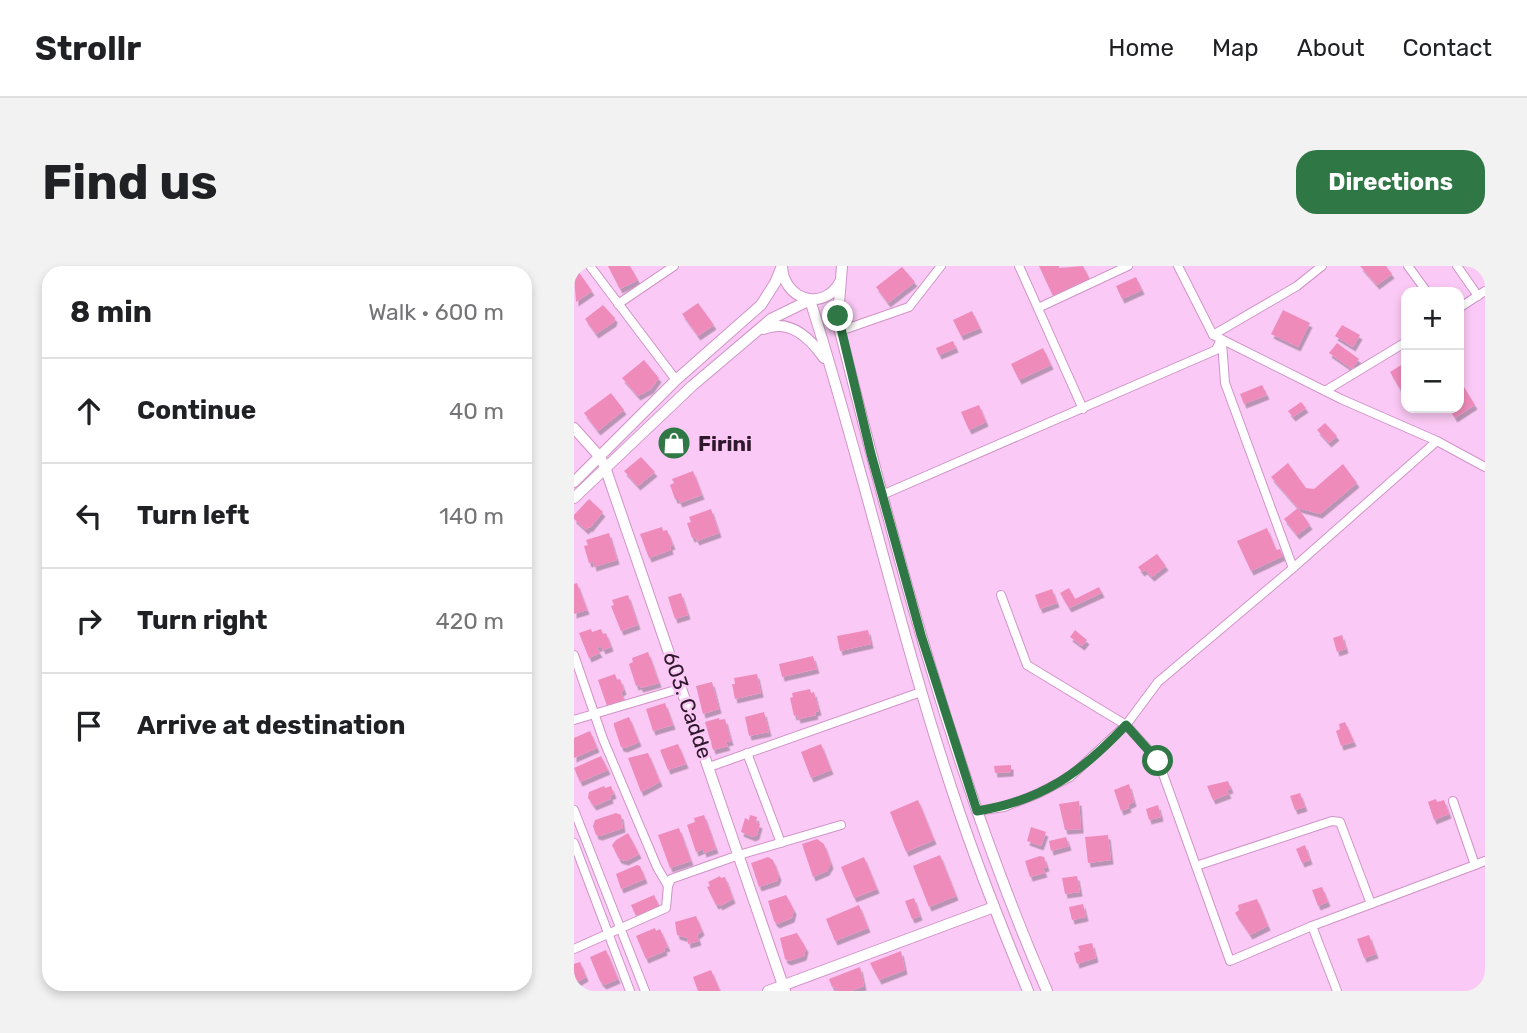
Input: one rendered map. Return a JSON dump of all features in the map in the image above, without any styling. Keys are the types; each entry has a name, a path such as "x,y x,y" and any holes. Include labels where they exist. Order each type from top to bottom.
{"main road":[{"path":"782,266 786,285 801,298 810,300"},
{"path":"574,498 676,380 761,305 782,266"},
{"path":"574,482 603,462 771,319 810,300 829,295 843,271"},
{"path":"843,271 838,316 840,331 921,635 977,811 1046,991"},
{"path":"810,300 921,692 953,794 1028,991"},
{"path":"754,333 775,325 795,330 808,337 830,366"},
{"name":"603. Cadde","path":"574,428 603,462 784,988"},
{"path":"768,991 784,988 994,907"}],"street":[{"path":"590,266 676,380"},
{"path":"618,304 674,266"},
{"path":"840,331 909,307 941,266"},
{"path":"1019,266 1083,409"},
{"path":"1038,308 1128,266"},
{"path":"1178,266 1217,337 1225,383 1293,568"},
{"path":"1217,337 1297,286 1321,266"},
{"path":"1408,266 1423,287"},
{"path":"1457,266 1481,293 1464,305"},
{"path":"1217,337 1325,391 1437,440 1485,467"},
{"path":"882,495 1216,350 1217,337"},
{"path":"1325,391 1401,345"},
{"path":"977,811 1004,807 1070,777 1126,725 1158,682 1293,568 1437,440"},
{"path":"1476,462 1485,458"},
{"path":"1001,594 1027,665 1126,725 1158,761 1230,961 1312,926 1485,861"},
{"path":"574,656 594,714 667,886"},
{"path":"574,720 682,688"},
{"path":"709,767 921,692"},
{"path":"747,753 781,843"},
{"path":"1453,800 1475,864"},
{"path":"574,810 645,991"},
{"path":"1196,866 1332,821 1340,822 1371,904"},
{"path":"574,949 666,908 667,886 671,879 739,855 841,825"},
{"path":"574,844 630,991"},
{"path":"1312,926 1337,991"}],"building":[{"path":"608,266 630,266 638,280 620,289"},
{"path":"1039,266 1083,266 1090,280 1053,296"},
{"path":"1360,266 1386,266 1392,274 1377,285"},
{"path":"902,267 915,282 888,303 876,287"},
{"path":"578,271 592,291 576,302 574,274"},
{"path":"1136,277 1142,290 1122,299 1116,286"},
{"path":"698,303 714,325 698,336 682,314"},
{"path":"603,305 615,318 614,322 596,334 585,319"},
{"path":"1283,310 1310,323 1298,347 1271,334"},
{"path":"972,311 980,328 961,336 953,320"},
{"path":"1342,325 1360,335 1353,347 1335,336"},
{"path":"953,341 956,348 939,355 936,348"},
{"path":"1337,343 1359,359 1352,369 1329,353"},
{"path":"1043,348 1051,365 1019,380 1011,364"},
{"path":"644,360 659,378 651,389 638,396 622,378"},
{"path":"1401,365 1400,389 1390,372"},
{"path":"1262,385 1267,395 1244,404 1240,394"},
{"path":"1464,387 1475,405 1464,412"},
{"path":"611,393 624,410 598,431 584,413"},
{"path":"1301,402 1306,408 1293,417 1288,411"},
{"path":"979,405 986,422 969,430 961,412"},
{"path":"1325,423 1337,436 1329,443 1317,430"},
{"path":"641,457 655,472 638,486 624,471"},
{"path":"1288,463 1306,488 1314,489 1343,464 1357,483 1320,514 1298,508 1271,477"},
{"path":"693,471 702,495 680,503 675,499 670,485 674,483 672,479"},
{"path":"589,499 603,512 586,530 574,519 574,515"},
{"path":"1298,508 1310,525 1297,535 1284,519"},
{"path":"711,509 719,533 697,541 695,537 692,538 687,523 691,522 689,517"},
{"path":"662,527 663,531 667,530 673,545 670,546 671,550 649,558 640,534"},
{"path":"1267,528 1276,550 1280,549 1283,556 1251,571 1237,541"},
{"path":"609,533 617,560 594,567 593,562 589,563 584,546 588,545 586,540"},
{"path":"1157,554 1166,566 1152,577 1138,567"},
{"path":"577,583 587,610 574,614 574,584"},
{"path":"1099,587 1102,593 1069,608 1060,593 1069,588 1075,599"},
{"path":"1052,589 1057,603 1040,609 1035,595"},
{"path":"681,593 688,615 675,619 668,597"},
{"path":"628,595 638,625 621,631 611,606 614,605 612,600"},
{"path":"591,629 592,632 601,629 603,634 606,633 611,647 603,650 601,646 597,648 600,653 589,658 579,633"},
{"path":"868,630 871,644 840,651 837,636"},
{"path":"1075,630 1087,640 1082,646 1070,637"},
{"path":"1342,635 1346,649 1337,652 1333,638"},
{"path":"648,652 659,683 641,688 636,686 629,664 633,662 632,658"},
{"path":"813,656 817,669 782,677 779,664"},
{"path":"615,674 624,690 621,692 624,700 607,706 598,680"},
{"path":"757,674 761,693 735,699 732,684 735,684 734,678"},
{"path":"712,682 719,709 703,714 696,686"},
{"path":"810,689 811,693 814,692 819,711 815,712 816,715 798,719 797,715 794,716 790,698 793,697 792,693"},
{"path":"665,703 673,725 653,731 646,709"},
{"path":"764,712 769,732 749,736 745,717"},
{"path":"629,717 639,742 625,748 621,747 614,723"},
{"path":"725,719 731,741 726,742 728,746 713,750 705,722"},
{"path":"1345,722 1354,742 1341,746 1336,731 1340,729 1339,724"},
{"path":"590,731 597,748 574,758 574,738"},
{"path":"678,744 686,764 668,770 660,750"},
{"path":"821,744 831,770 811,778 801,752"},
{"path":"648,753 660,782 641,792 628,758"},
{"path":"601,756 608,770 580,782 574,768"},
{"path":"1011,765 1011,772 995,773 994,766"},
{"path":"1228,781 1231,789 1227,790 1229,794 1213,800 1207,786"},
{"path":"1129,784 1134,802 1121,811 1114,790"},
{"path":"611,786 614,794 610,796 611,799 594,806 588,798 589,792"},
{"path":"1300,793 1305,807 1295,810 1290,796"},
{"path":"1436,799 1437,802 1444,800 1449,814 1434,820 1428,802"},
{"path":"918,800 934,840 906,852 890,812"},
{"path":"1079,801 1081,829 1065,830 1059,804"},
{"path":"1158,805 1161,817 1149,820 1146,809"},
{"path":"616,813 621,815 623,828 596,835 593,826 595,820"},
{"path":"704,815 716,849 704,853 703,849 696,852 687,825 695,822 694,818"},
{"path":"750,815 757,817 756,822 760,824 757,835 753,837 741,832 745,818 749,820"},
{"path":"1031,827 1046,832 1041,846 1027,841"},
{"path":"679,828 691,861 670,868 658,835"},
{"path":"628,833 639,854 626,861 619,859 612,845"},
{"path":"1108,835 1111,860 1088,863 1085,837"},
{"path":"1066,837 1069,846 1051,851 1049,841"},
{"path":"817,839 824,844 831,864 827,871 813,877 802,844"},
{"path":"1305,845 1310,860 1302,863 1296,849"},
{"path":"940,855 956,896 929,907 913,866"},
{"path":"768,857 773,860 779,876 777,881 759,887 751,863"},
{"path":"864,857 877,889 854,898 841,867"},
{"path":"1044,857 1047,867 1043,868 1045,873 1030,877 1025,861"},
{"path":"640,866 645,879 621,889 616,874"},
{"path":"720,876 725,877 733,899 720,906 716,905 707,887 710,886 708,882"},
{"path":"1077,876 1080,892 1065,894 1062,878"},
{"path":"1322,887 1328,902 1318,906 1312,890"},
{"path":"654,895 659,906 636,916 631,905"},
{"path":"786,895 794,910 792,918 777,924 768,901"},
{"path":"914,898 920,916 912,919 905,901"},
{"path":"1257,899 1268,926 1250,935 1235,913 1239,910 1238,905"},
{"path":"1083,904 1086,917 1072,920 1069,907"},
{"path":"859,905 868,928 835,941 826,919"},
{"path":"696,916 702,931 697,935 699,941 688,944 687,938 677,935 675,922"},
{"path":"655,928 656,931 660,929 668,947 646,959 636,936"},
{"path":"797,933 806,948 804,956 789,961 785,959 780,938"},
{"path":"1369,935 1376,954 1364,958 1357,939"},
{"path":"1092,943 1096,958 1077,964 1074,953 1080,951 1078,946"},
{"path":"606,950 618,979 604,985 590,957"},
{"path":"901,951 905,970 879,980 870,963"},
{"path":"580,962 586,977 574,984 574,964"},
{"path":"860,967 864,986 851,991 837,991 832,987 829,979"},
{"path":"711,970 720,991 698,991 693,977"}],"place":[{"name":"Firini","path":"674,443"}],"route":[{"path":"838,316 871,454 921,635 977,811 1004,807 1070,777 1126,725 1158,761"}]}
